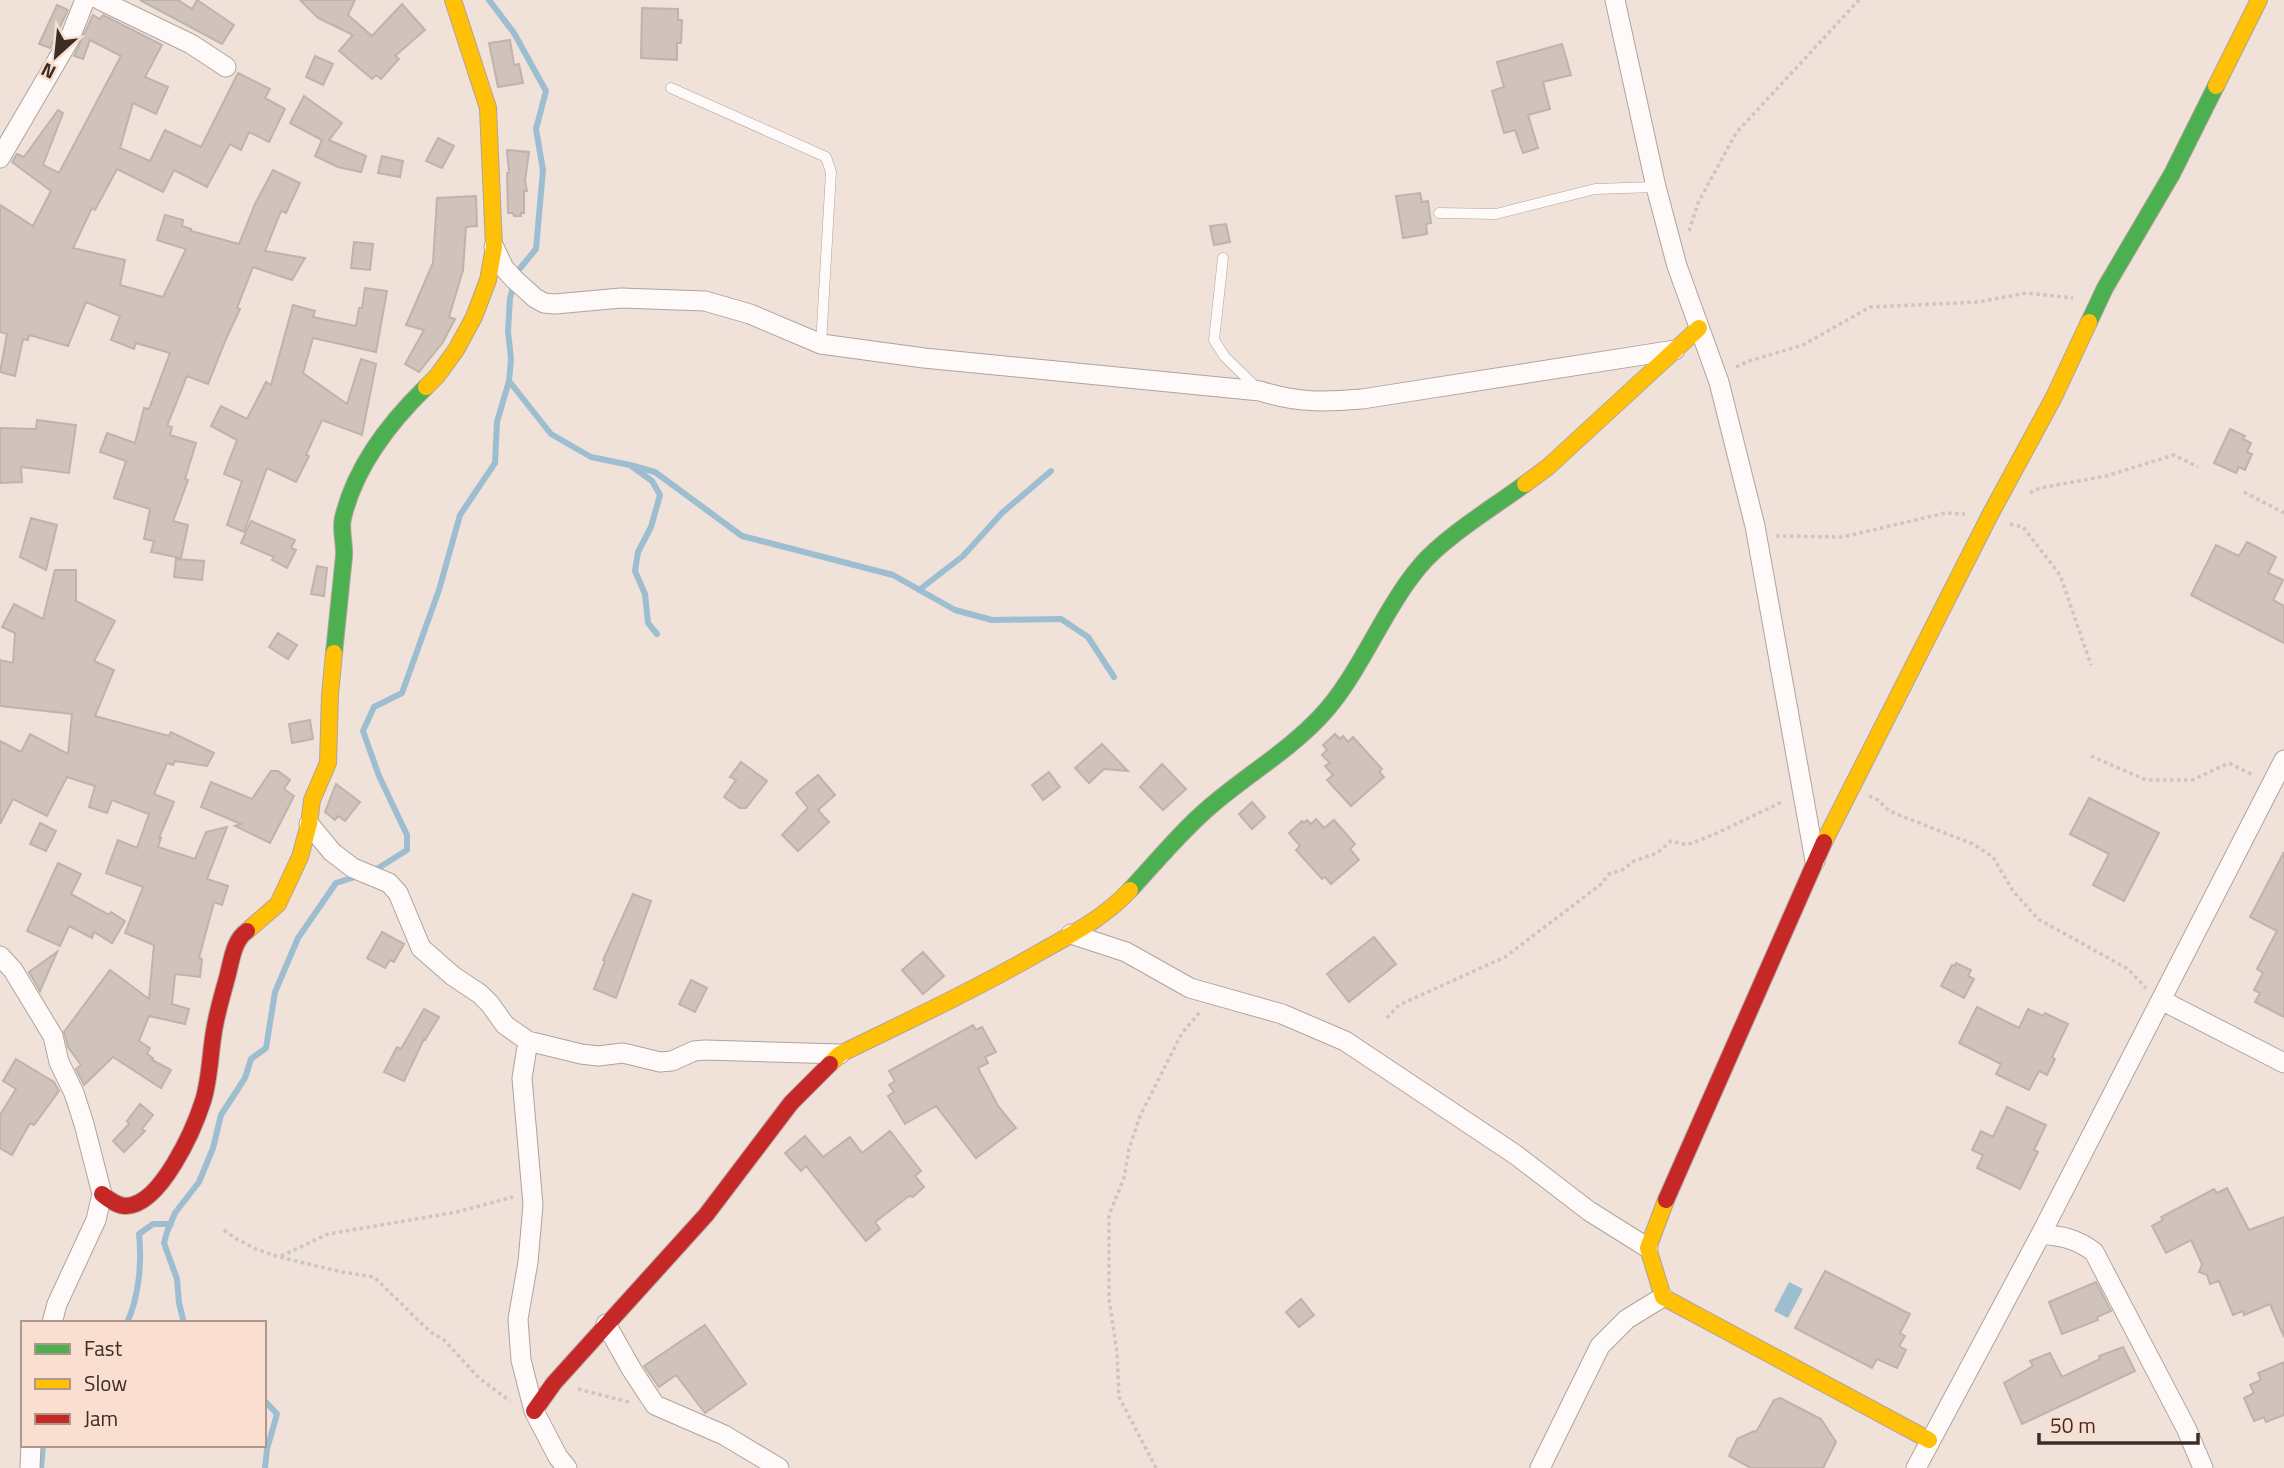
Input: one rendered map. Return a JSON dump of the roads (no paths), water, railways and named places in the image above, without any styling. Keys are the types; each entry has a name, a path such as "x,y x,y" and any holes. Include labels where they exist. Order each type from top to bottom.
{"street":[{"path":"0,158 69,40 85,0"},
{"path":"100,0 191,44 226,68"},
{"path":"102,1194 113,1202 126,1206 142,1200 156,1189 171,1170 204,1099 214,1028 240,936 278,904 300,857 312,800 328,764 330,695 344,552 342,522 350,493 358,475 397,415 437,376 456,350 474,317 488,280 495,247 488,108 453,0"},
{"path":"1615,0 1656,187 1677,266 1719,383 1757,536 1815,861"},
{"path":"1929,1440 1663,1297 1648,1248 1657,1221 1850,787 2054,397 2105,288 2172,174 2259,0"},
{"path":"495,247 504,268 513,279 534,298 544,303 621,298 705,301 750,314 821,344 924,358 1260,391 1314,402 1362,399 1675,350"},
{"path":"534,1411 554,1383 706,1215 791,1103 840,1054 995,978 1113,908 1190,825 1320,717 1421,565 1446,542 1548,467 1699,328"},
{"path":"1916,1468 2041,1234 2284,760"},
{"path":"309,824 332,852 353,868 389,883 398,893 421,948 446,971 480,994 505,1025 528,1041 581,1054 598,1056 623,1053 660,1062 672,1061 694,1051 705,1050 840,1054"},
{"path":"1071,934 1126,951 1190,988 1282,1014 1345,1041 1505,1147 1589,1211 1648,1248"},
{"path":"0,956 13,970 53,1036 59,1062 74,1093 84,1124 102,1194 96,1220 57,1304 53,1321"},
{"path":"2161,1000 2284,1063"},
{"path":"528,1041 522,1078 532,1191 528,1262 518,1319 521,1360 534,1411 558,1457 567,1468"},
{"path":"2041,1234 2063,1236 2081,1242 2094,1252 2186,1428 2203,1468"},
{"path":"1540,1468 1600,1346 1628,1319 1663,1297"},
{"path":"606,1324 655,1405 724,1435 779,1468"},
{"path":"30,1468 31,1447"}],"lane":[{"path":"671,88 826,157 831,172 821,344"},
{"path":"1439,212 1496,214 1595,189 1656,187"},
{"path":"1223,258 1214,340 1225,357 1260,391"}],"water":[{"path":"1789,1282 1803,1289 1788,1318 1774,1311"}],"waterway":[{"path":"372,872 407,850 407,835 379,776 363,731 374,707 402,693 439,590 460,515 495,463 497,422 509,381 510,298 517,272 536,249 543,170 536,129 546,91 514,33 489,0"},
{"path":"509,381 551,434 591,457 630,465 652,481 660,495 651,527 638,552 635,571 645,594 648,623 657,634"},
{"path":"630,465 655,472 742,536 893,575 955,610 992,620 1061,619 1088,637 1114,677"},
{"path":"919,590 963,556 1002,513 1051,471"},
{"path":"184,1321 177,1279 164,1243 167,1232 175,1213 199,1182 213,1148 221,1115 245,1078 251,1059 266,1048 275,992 298,938 336,883 358,876"},
{"path":"128,1321 139,1279 139,1234 153,1224 171,1224"},
{"path":"265,1468 267,1449 277,1414 266,1402"},
{"path":"41,1468 43,1447"}]}
